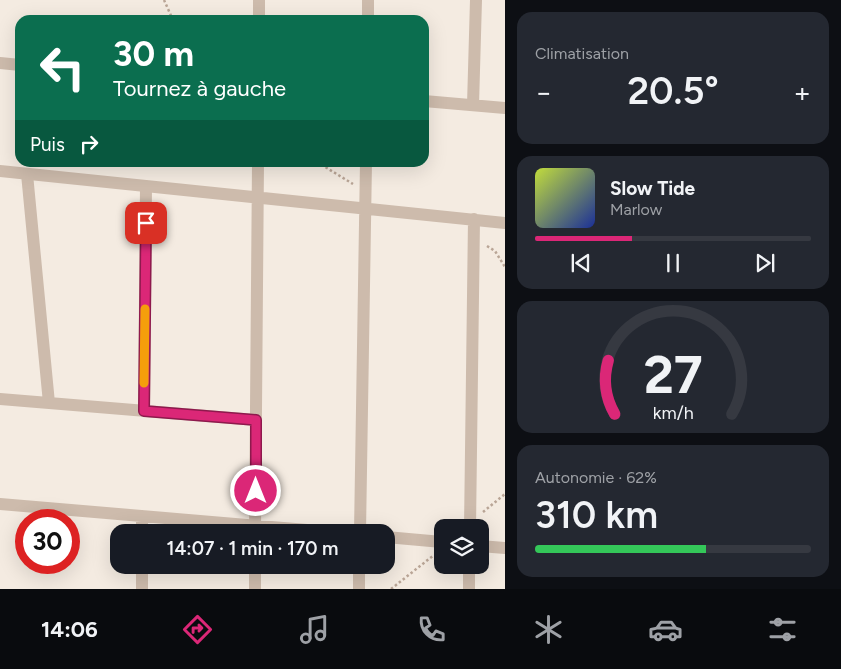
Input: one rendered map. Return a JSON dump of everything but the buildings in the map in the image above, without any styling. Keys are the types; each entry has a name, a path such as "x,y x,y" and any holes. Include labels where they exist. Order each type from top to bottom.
{"street":[{"path":"259,15 260,0"},
{"path":"368,0 368,15"},
{"path":"473,105 476,0"},
{"path":"0,63 15,64"},
{"path":"429,101 505,108"},
{"path":"255,524 258,167"},
{"path":"360,524 366,167"},
{"path":"0,171 505,223"},
{"path":"27,174 49,403"},
{"path":"144,411 146,186"},
{"path":"470,519 474,220"},
{"path":"0,399 256,420"},
{"path":"0,504 212,524"},
{"path":"142,516 142,524"},
{"path":"395,538 434,541"},
{"path":"489,547 505,548"},
{"path":"142,574 142,589"},
{"path":"255,574 255,589"},
{"path":"359,574 359,589"},
{"path":"469,574 469,589"}],"path":[{"path":"164,0 172,15"},
{"path":"391,589 434,555"}],"slow traffic":[{"path":"144,383 145,309"}],"route":[{"path":"146,223 144,411 256,420 256,491"}]}
